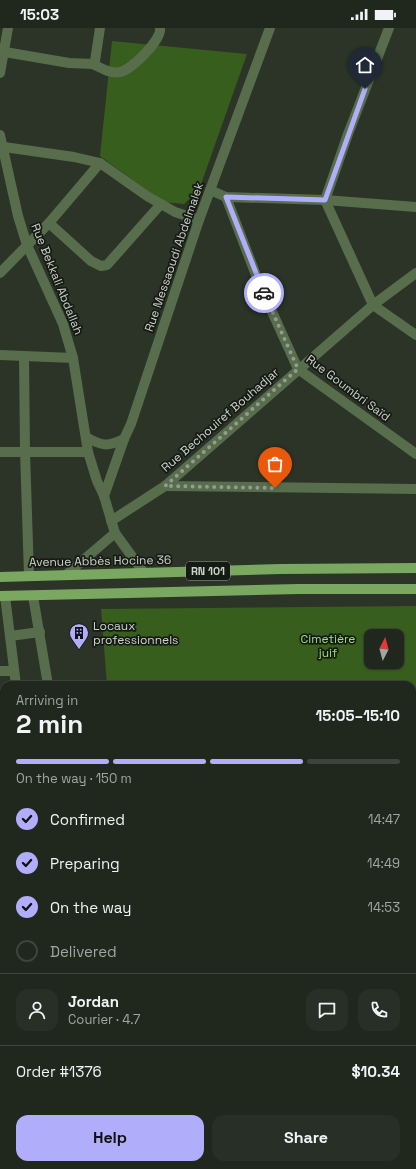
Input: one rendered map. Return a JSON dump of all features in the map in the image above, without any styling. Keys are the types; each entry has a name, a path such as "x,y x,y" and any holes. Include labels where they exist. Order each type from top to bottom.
{"main road":[{"name":"Avenue Abbès Hocine 36","path":"0,577 281,569 416,568"},
{"name":"RN 101","path":"2,596 300,589 416,589"}],"street":[{"path":"0,73 5,52 8,28"},
{"path":"93,64 96,61 100,28"},
{"path":"5,52 69,63 93,64 108,72 118,73 128,70 159,38 160,28"},
{"name":"Rue Messaoudi Abdelmalek","path":"104,496 124,439 131,424 199,220 270,28"},
{"path":"389,28 348,134 325,200 373,305 416,334"},
{"name":"Rue Bekkali Abdallah","path":"0,135 4,147 3,167 27,245 63,324 73,358 88,452 97,481 104,496 115,533"},
{"path":"4,147 74,157 100,164 161,204 180,214 199,220"},
{"path":"0,273 49,223 100,164"},
{"path":"210,190 226,197 325,200 416,206"},
{"name":"Rue Goumbri Saïd","path":"226,197 259,284 298,369 416,454"},
{"path":"49,223 91,261 100,266 108,265 161,204"},
{"name":"Rue Bechouiref Bouhadjar","path":"111,521 165,486 373,305 416,273"},
{"path":"0,355 73,358"},
{"path":"24,357 29,576"},
{"path":"86,437 99,444 111,445 124,439"},
{"path":"0,452 88,452"},
{"path":"165,486 416,489"},
{"path":"67,574 115,533 144,573"},
{"path":"2,596 10,636 15,681"},
{"path":"32,596 40,632 47,681"},
{"path":"10,636 40,632"},
{"path":"0,671 14,671"}],"green space":[{"path":"112,41 247,54 199,190 184,204 163,202 100,156"},
{"name":"Cimetière juif","path":"416,606 416,681 107,681 101,609"}],"way so far":[{"path":"264,293 298,369 165,486 275,488"}],"place":[{"name":"Locaux professionnels","path":"79,650"}],"route":[{"path":"264,293 259,284 226,197 325,200 365,89"}]}
